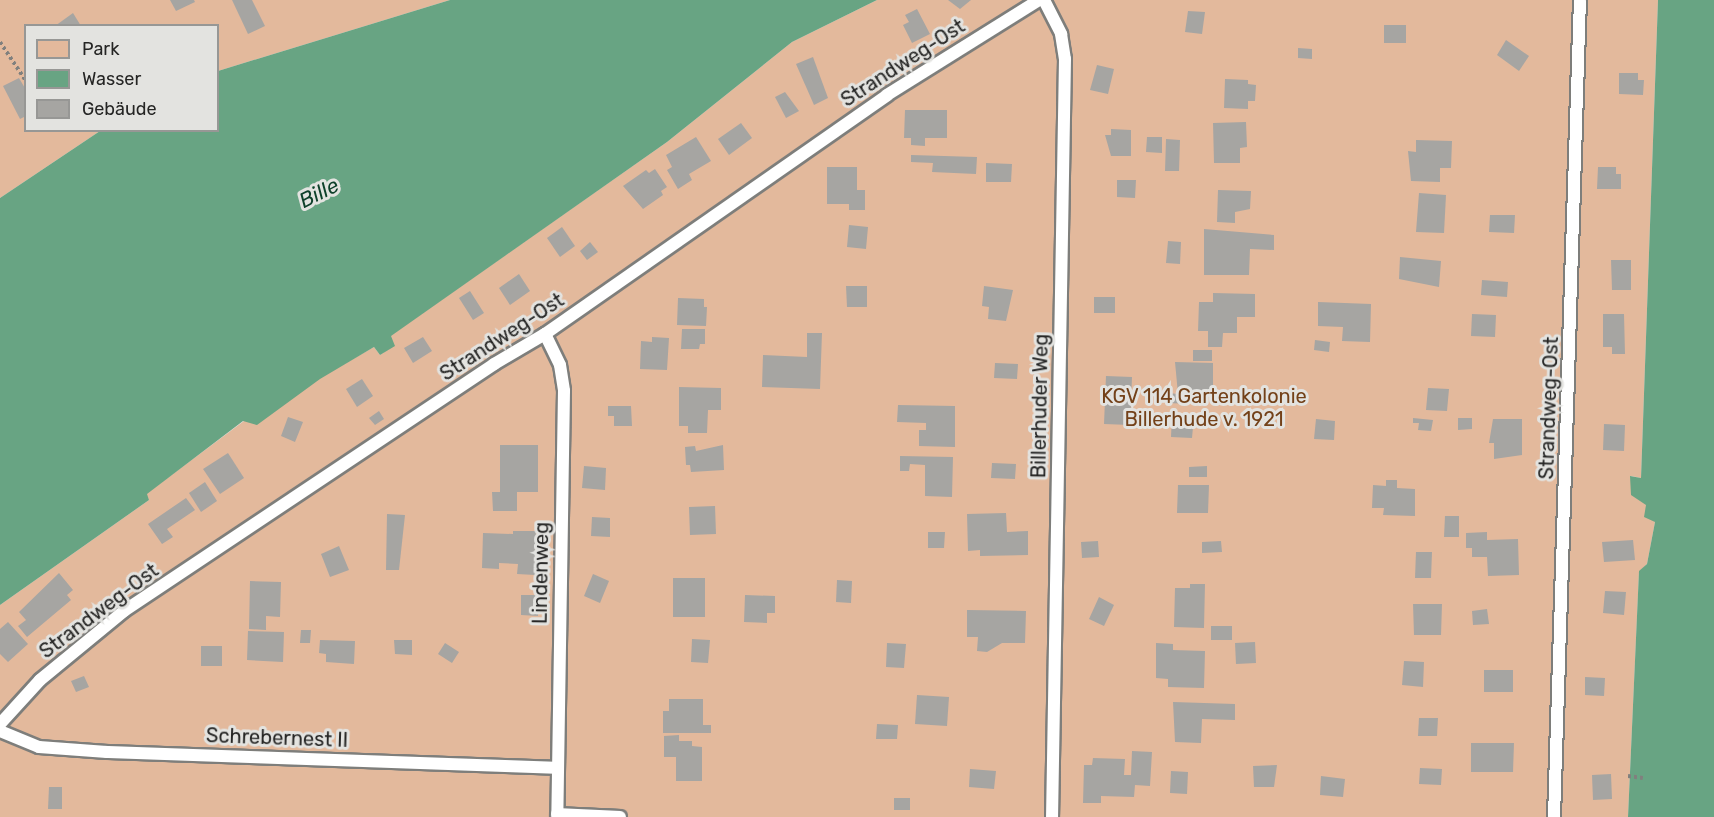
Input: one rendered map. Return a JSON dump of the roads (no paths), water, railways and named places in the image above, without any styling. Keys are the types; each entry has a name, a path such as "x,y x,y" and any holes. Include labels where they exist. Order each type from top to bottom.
{"lane":[{"name":"Strandweg-Ost","path":"0,724 40,680 124,611 494,364 545,334 887,95 1039,0"},
{"name":"Billerhuder Weg","path":"1044,0 1061,34 1065,59 1052,817"},
{"name":"Strandweg-Ost","path":"1554,817 1580,0"},
{"name":"Lindenweg","path":"545,334 560,365 564,391 557,815"},
{"name":"Schrebernest II","path":"0,732 39,747 107,752 556,768"},
{"path":"557,815 620,817"}],"water":[{"name":"Bille","path":"450,0 877,0 792,42 667,142 391,336 395,346 380,355 374,347 320,379 257,425 243,421 147,494 149,500 0,605 0,198 99,132 219,132 219,71"},
{"path":"1658,0 1714,0 1714,817 1628,817 1639,571 1647,564 1655,522 1644,517 1646,505 1631,495 1630,476 1641,478"}],"park label":[{"name":"KGV 114 Gartenkolonie Billerhude v. 1921","path":"1204,408"}]}
